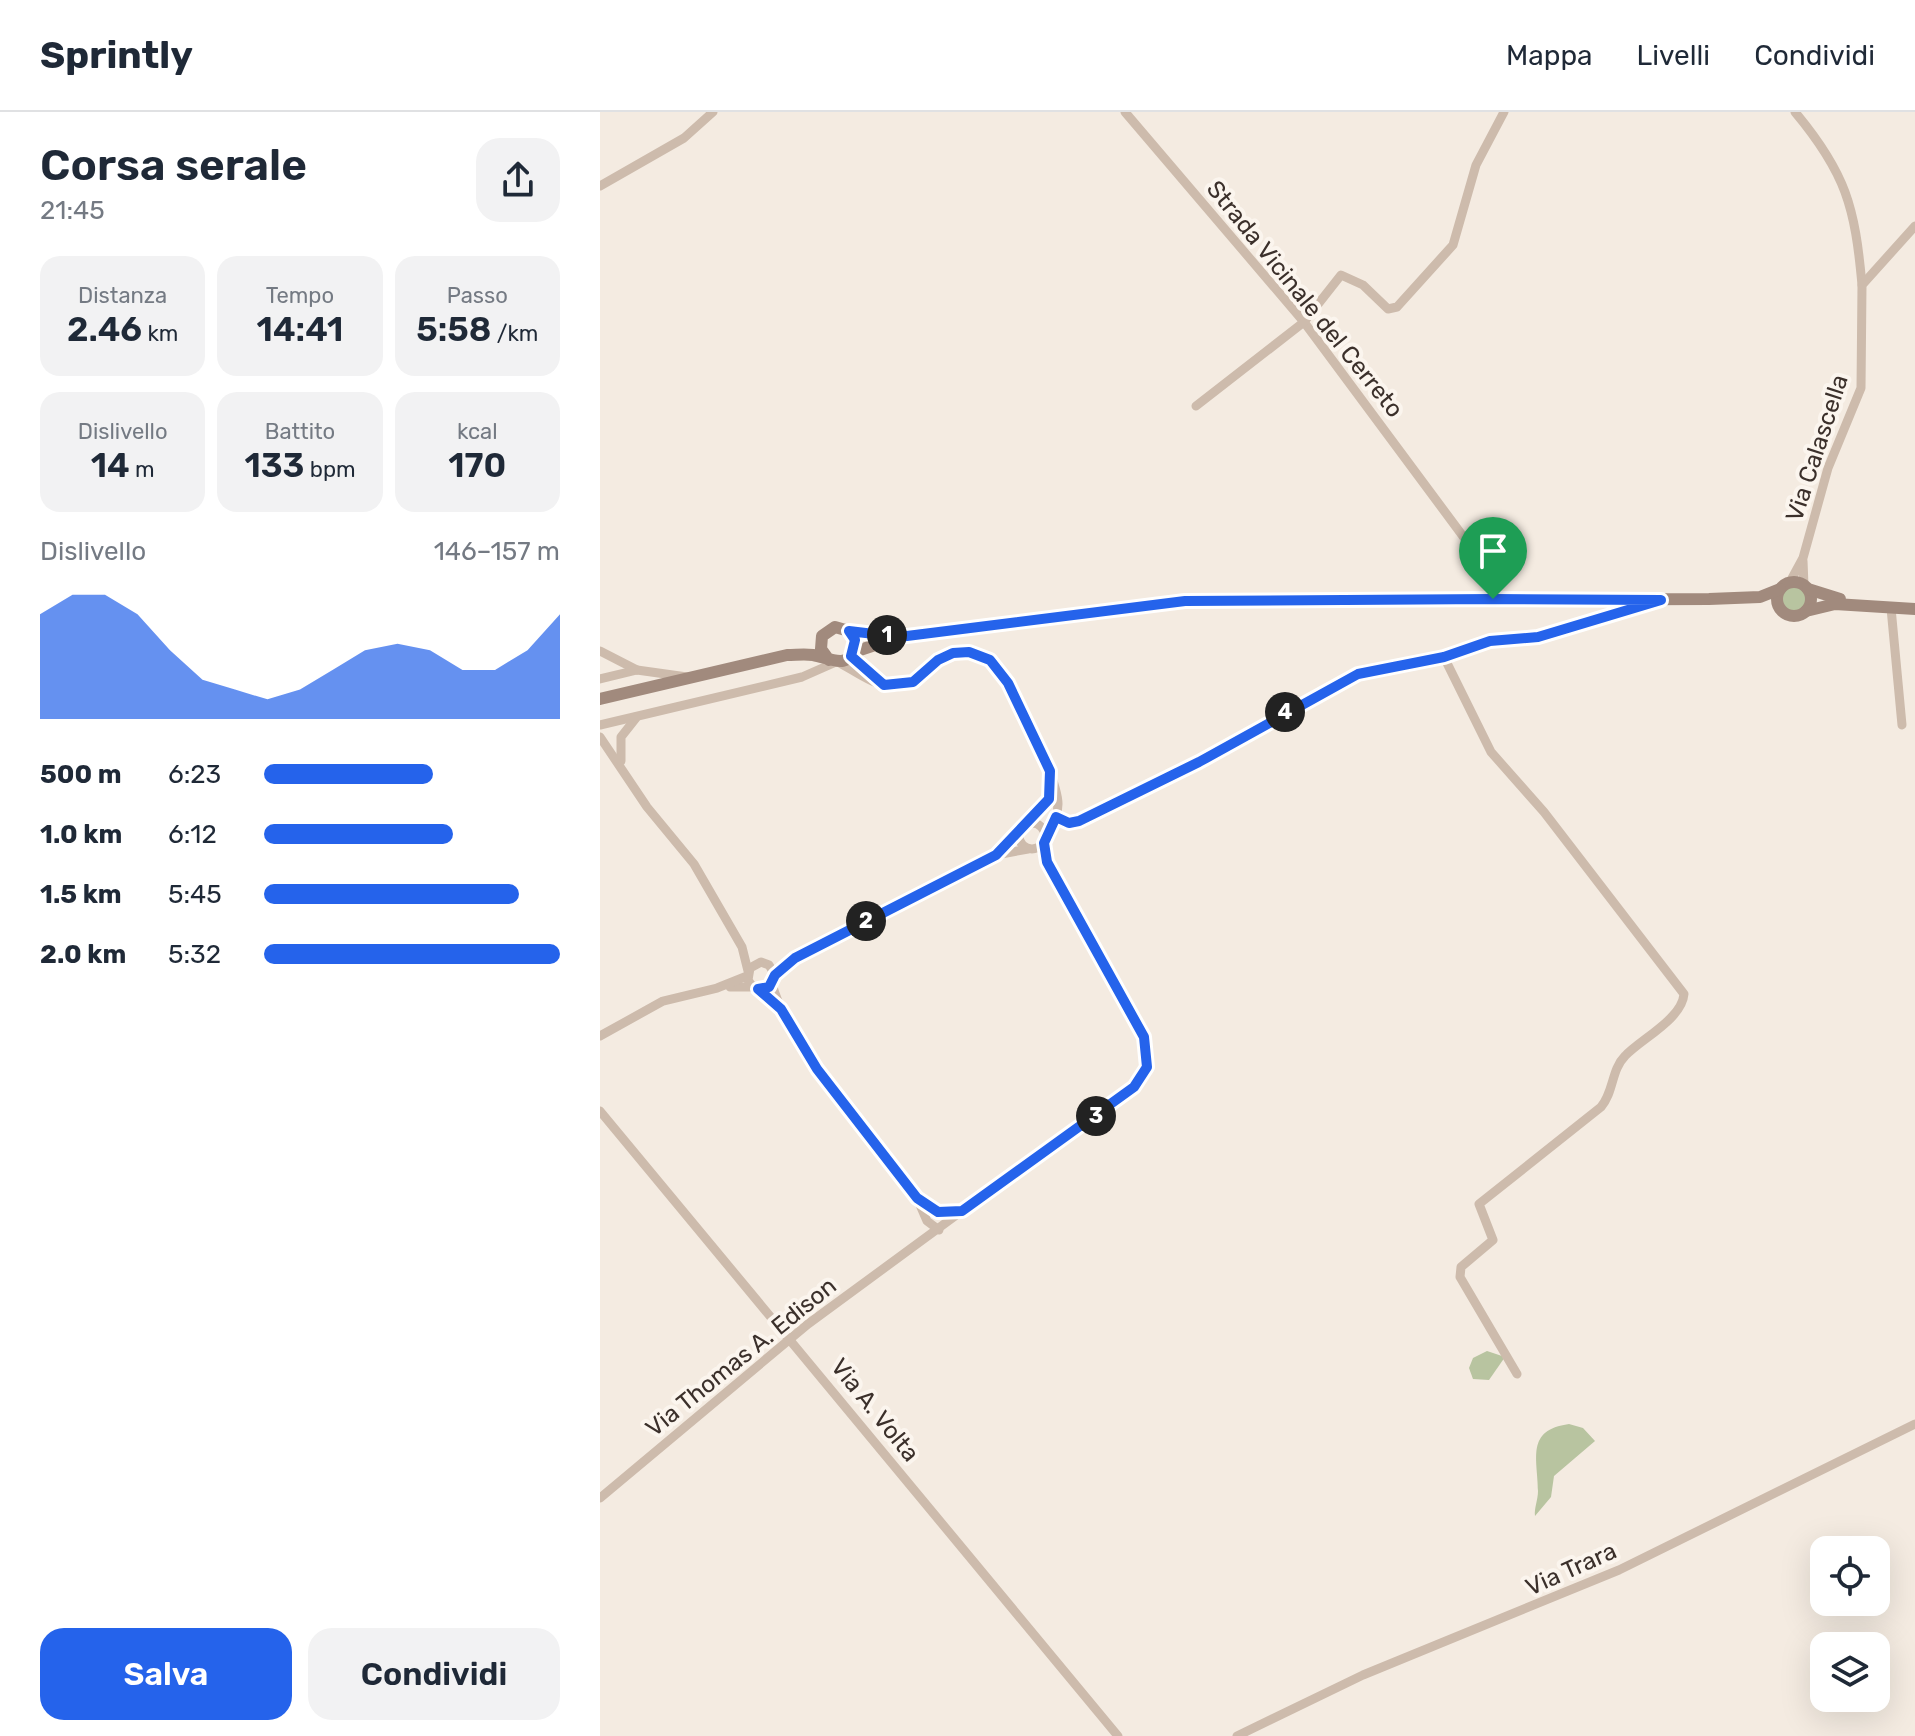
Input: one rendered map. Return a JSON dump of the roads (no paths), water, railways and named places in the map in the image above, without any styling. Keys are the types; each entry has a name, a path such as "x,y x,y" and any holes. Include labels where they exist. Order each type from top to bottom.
{"main road":[{"path":"1779,608 1777,598 1785,585"},
{"path":"600,699 787,655 808,655 834,662 899,637 1185,601 1748,598 1785,585 1806,587 1835,598 1915,602"},
{"path":"1806,587 1811,600 1806,611"},
{"path":"1748,598 1793,616 1835,604 1915,609"},
{"path":"787,655 835,627 899,637"},
{"path":"849,631 855,640 853,654"},
{"path":"822,636 821,649 834,662"}],"street":[{"path":"600,186 684,138 713,112"},
{"name":"Strada Vicinale del Cerreto","path":"1125,112 1304,322 1459,530 1483,568 1493,599"},
{"path":"1196,406 1304,322 1341,275 1363,285 1390,309 1427,277 1456,241 1476,165 1504,112"},
{"name":"Via Calascella","path":"1785,585 1803,558 1828,468 1861,388 1862,285 1856,227 1848,193 1827,154 1795,112"},
{"path":"1862,285 1915,226"},
{"name":"Via Calascella","path":"1803,558 1806,587"},
{"path":"1056,817 1069,823 1079,821 1199,762 1351,677 1444,657 1490,641 1538,637 1661,600"},
{"path":"1891,608 1902,725"},
{"path":"600,651 637,670"},
{"path":"600,725 815,674 834,662 879,684 894,687 913,682 938,660 953,653 969,652 990,660 1008,683 1050,771 1057,794 1056,817 1044,840 1029,849 996,855"},
{"path":"853,654 879,684"},
{"path":"1444,657 1488,747 1544,812 1684,994 1680,1007 1622,1059 1601,1107 1479,1204 1493,1240 1461,1267 1460,1277 1517,1374"},
{"path":"600,679 637,670 703,676"},
{"path":"625,772 620,740 638,716"},
{"path":"600,737 647,807 688,855 742,947 748,974 756,988 781,1009"},
{"path":"600,1036 663,1001 717,988 765,963 795,958 996,855 1047,803 1050,771"},
{"path":"1027,824 1040,826 1049,868"},
{"path":"1019,834 1021,845 1049,868"},
{"name":"Via Thomas A. Edison","path":"600,1498 790,1339 1134,1087 1147,1067 1144,1037 1049,868"},
{"path":"742,947 765,963 774,980 781,1009 817,1069 939,1230"},
{"path":"717,988 756,988 774,980 795,958"},
{"name":"Via A. Volta","path":"600,1111 1118,1736"},
{"path":"927,1212 946,1214 969,1207"},
{"path":"909,1252 921,1236 927,1212"},
{"name":"Via Trara","path":"1237,1736 1363,1675 1619,1570 1915,1424"}]}
